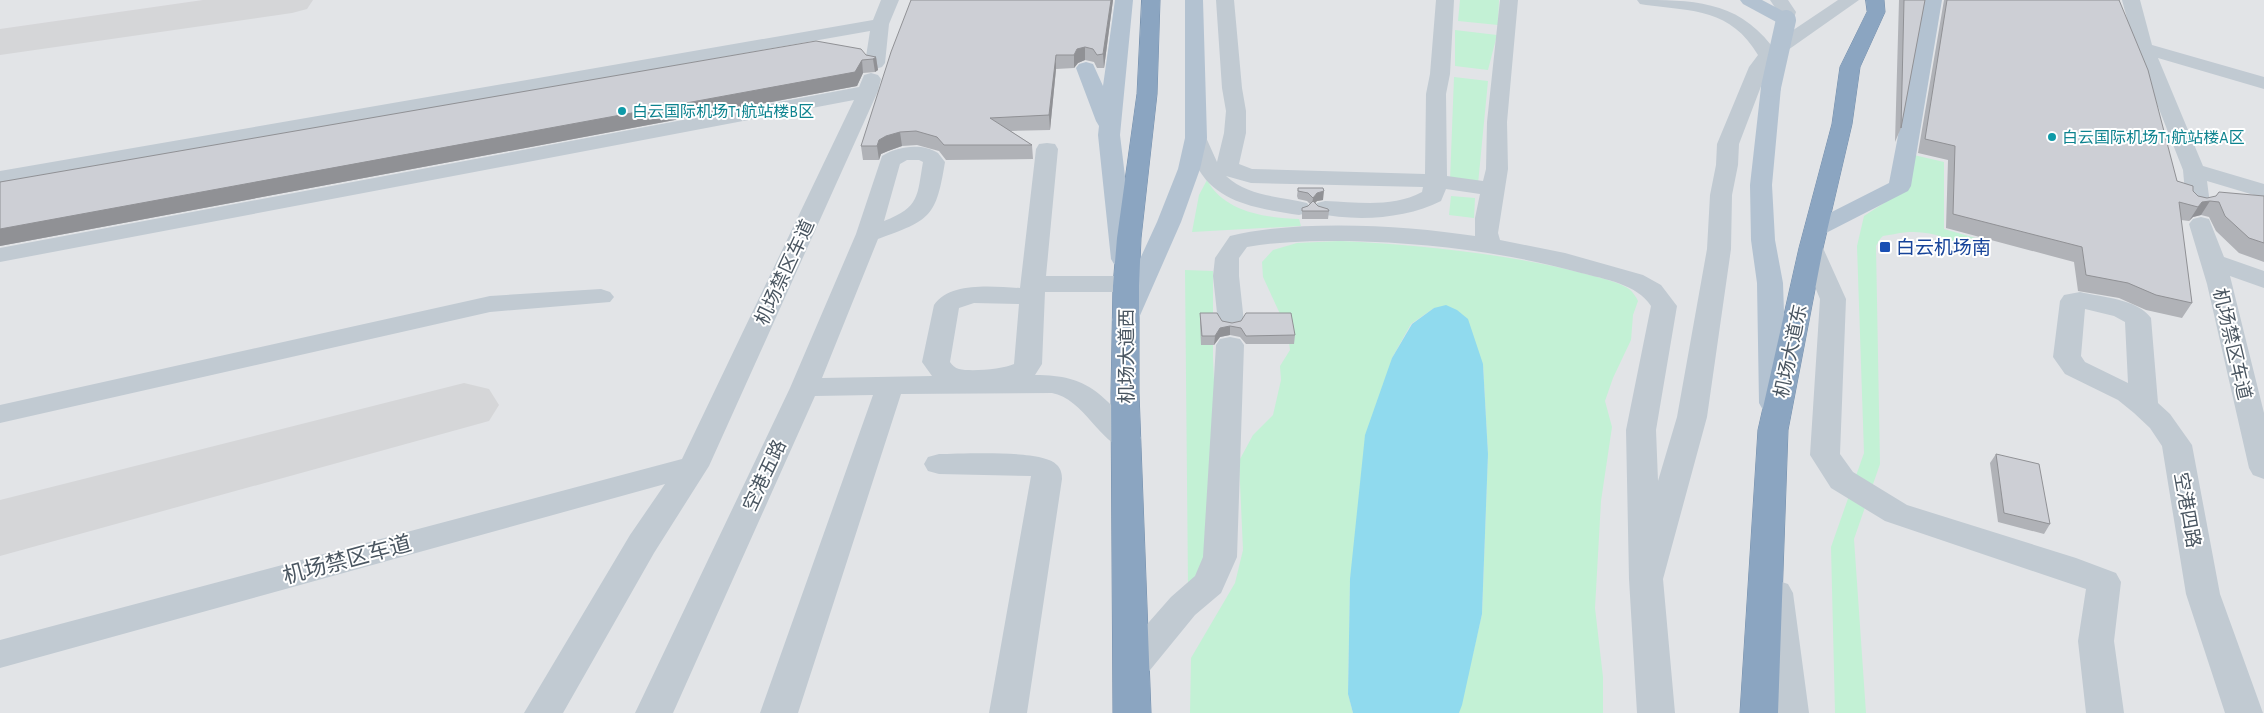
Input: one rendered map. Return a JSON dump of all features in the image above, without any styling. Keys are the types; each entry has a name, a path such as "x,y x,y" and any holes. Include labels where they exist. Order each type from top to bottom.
{"highway":[{"name":"机场大道西","path":"1132,713 1133,665 1126,438 1125,320 1126,284 1135,183 1147,94 1151,0"},
{"name":"机场大道东","path":"1759,713 1774,430 1814,239 1842,124 1850,67 1876,12 1875,0"}],"main road":[{"path":"1109,136 1124,0"},
{"path":"1125,320 1169,222 1189,169 1196,138 1194,0"},
{"path":"1749,0 1786,20 1771,87 1761,185 1763,240 1770,283 1774,430"},
{"path":"1814,239 1900,186 1933,0"},
{"path":"1086,68 1102,107 1109,136 1126,284"}],"street":[{"name":"机场禁区车道","path":"542,713 642,544 694,466 871,77 880,24 890,0"},
{"path":"1225,0 1232,88 1236,111 1235,133 1228,164 1233,171 1251,176 1349,176 1436,181 1492,189"},
{"path":"1325,208 1386,209 1418,205 1433,196 1436,181 1436,94 1440,74 1446,0"},
{"path":"1490,245 1486,233 1492,189 1497,169 1497,122 1509,0"},
{"path":"1646,0 1716,11 1737,19 1746,26 1768,54"},
{"path":"1779,0 1787,12 1786,20"},
{"path":"1646,579 1692,417 1719,249 1722,195 1728,144 1759,67 1768,54 1850,0"},
{"name":"机场禁区车道","path":"2131,0 2144,48 2194,170 2199,214 2214,262 2264,466"},
{"path":"0,178 880,24"},
{"path":"2144,48 2264,82"},
{"path":"0,254 871,77"},
{"path":"1196,138 1212,173 1223,185 1238,194 1256,200 1299,208"},
{"path":"1047,149 1032,290 1126,284"},
{"path":"2194,170 2264,192"},
{"name":"空港五路","path":"654,713 804,388 868,234"},
{"path":"1133,665 1182,606 1209,584 1220,557 1230,333 1226,276 1227,258 1239,241 1264,236 1363,234 1421,237 1490,245 1575,263 1636,281 1660,297 1664,306 1641,430 1646,579 1656,713"},
{"path":"1814,239 1833,299 1825,455 1842,480 1896,513 2064,567 2104,582 2096,641 2105,713"},
{"path":"2214,262 2264,280"},
{"path":"0,414 490,304 601,297"},
{"name":"空港四路","path":"2144,406 2138,318 2123,310 2080,300 2073,301 2068,356 2075,368 2128,394 2144,406 2160,421 2177,445 2203,594 2244,713"},
{"path":"804,388 1036,384 1070,387 1082,394 1126,438"},
{"path":"779,713 890,386"},
{"path":"939,464 1027,465 1037,466 1046,471 1047,479 1008,713"},
{"name":"机场禁区车道","path":"0,654 694,466"},
{"path":"1768,530 1790,713"}],"shaded area":[{"path":"0,0 2264,0 2264,713 0,713"}],"green space":[{"path":"1460,0 1499,0 1498,25 1458,21"},
{"path":"1455,30 1497,35 1488,70 1455,66"},
{"path":"1454,77 1488,81 1478,184 1450,181"},
{"path":"1914,155 1944,162 1944,229 1979,239 1973,255 1946,238 1916,232 1883,236 1876,246 1880,464 1854,539 1866,713 1835,713 1831,547 1864,453 1857,246 1864,216 1904,190"},
{"path":"1207,180 1214,191 1235,206 1260,215 1299,219 1301,226 1192,232 1199,195"},
{"path":"1451,196 1475,198 1474,218 1449,215"},
{"path":"1340,241 1430,248 1490,255 1549,265 1612,281 1629,289 1638,301 1633,315 1631,340 1613,378 1605,401 1612,427 1601,501 1595,608 1603,677 1603,713 1459,713 1482,614 1488,454 1483,364 1434,308 1411,324 1392,358 1350,579 1348,694 1353,713 1190,713 1191,658 1235,583 1243,550 1239,461 1253,435 1273,415 1281,380 1280,366 1290,350 1287,329 1263,277 1262,262 1273,250 1297,243"},
{"path":"1185,270 1213,271 1213,358 1216,431 1210,561 1188,586"}],"water":[{"path":"1446,305 1457,310 1468,319 1483,364 1488,454 1482,614 1462,705 1459,713 1353,713 1348,694 1350,579 1365,435 1392,358 1412,324 1434,308"}],"building":[{"path":"911,0 1111,0 1103,54 1097,55 1093,49 1085,47 1077,49 1074,55 1056,55 1049,115 990,118 1032,145 944,145 937,137 916,131 900,132 886,136 879,140 877,146 861,146 891,52"},
{"path":"1904,0 1925,0 1901,128"},
{"name":"白云国际机场T1航站楼A区","path":"1947,0 2119,0 2148,70 2177,181 2193,186 2193,191 2198,196 2207,198 2216,196 2219,192 2264,196 2264,243 2249,238 2225,216 2219,202 2202,202 2198,207 2179,202 2192,303 2156,295 2128,283 2086,275 2082,247 1953,214 1955,146 1925,139"},
{"path":"816,41 861,49 866,55 876,57 862,60 855,72 0,229 0,182"},
{"path":"1298,188 1323,188 1324,191 1317,193 1313,198 1308,193 1298,191"},
{"path":"1313,201 1318,206 1329,211 1302,211 1302,208 1308,206"},
{"path":"1200,313 1217,313 1222,321 1232,323 1241,321 1246,313 1291,313 1295,335 1246,336 1241,328 1230,326 1220,328 1215,336 1202,336"},
{"path":"1996,454 2039,464 2050,524 2004,513"}],"taxiway":[{"path":"0,42 292,0"},
{"path":"0,528 464,405"}],"place":[{"name":"白云国际机场T1航站楼B区","path":"622,111"},
{"name":"白云国际机场T1航站楼A区","path":"2052,137"},
{"name":"白云机场南","path":"1885,247"}]}
